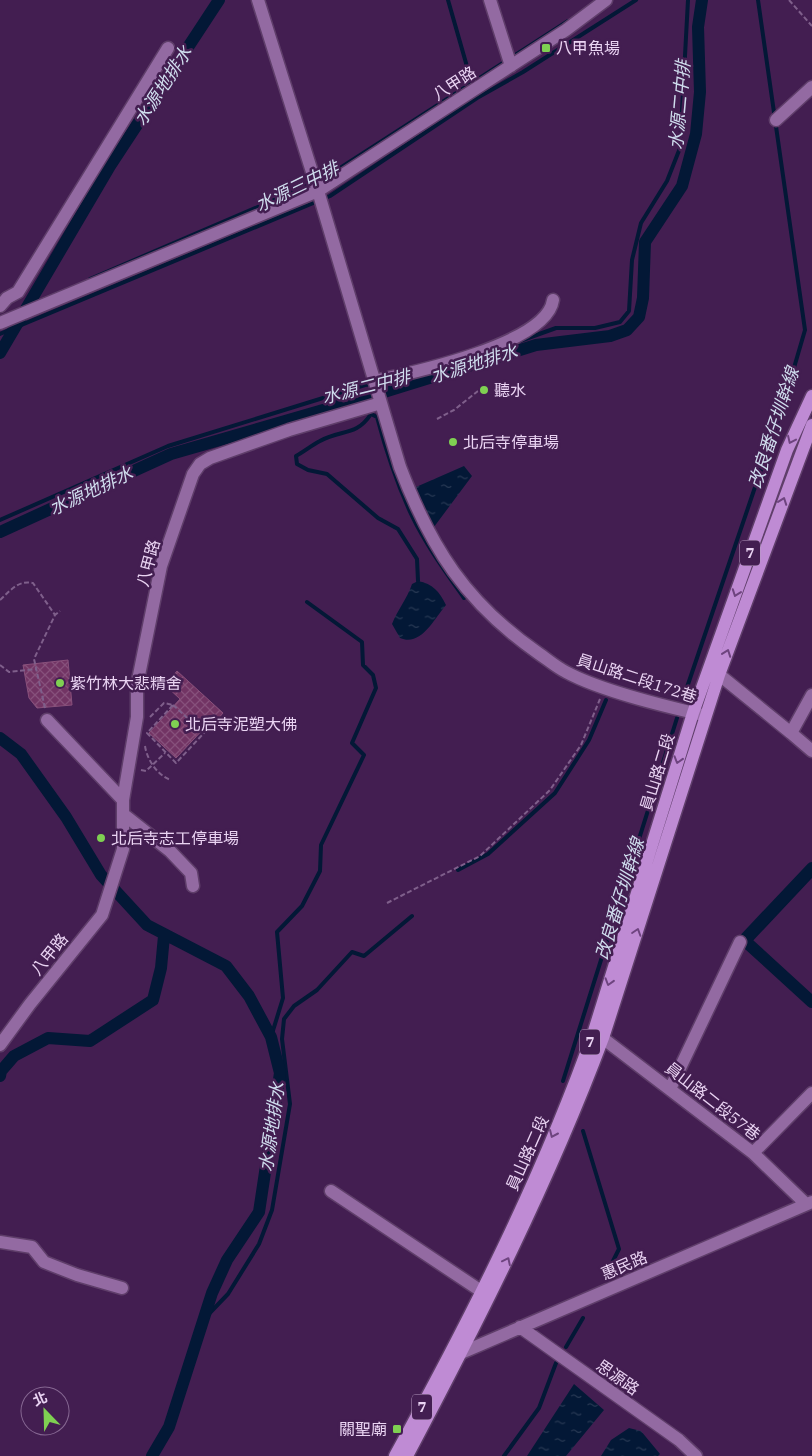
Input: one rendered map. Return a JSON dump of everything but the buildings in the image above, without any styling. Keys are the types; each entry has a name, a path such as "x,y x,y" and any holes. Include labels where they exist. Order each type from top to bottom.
{"main road":[{"name":"員山路二段","path":"407,1456 462,1352 558,1152 599,1035 699,714 787,450 812,396"},
{"name":"員山路二段","path":"714,671 812,426"},
{"name":"員山路二段","path":"395,1456 450,1358 599,1035"}],"street":[{"path":"258,0 318,191 378,393"},
{"path":"490,0 511,66"},
{"name":"八甲路","path":"1,320 64,297 318,191 574,25 606,0"},
{"path":"0,306 6,298 18,292 168,48"},
{"path":"776,120 812,87"},
{"name":"八甲路","path":"0,1045 30,1004 102,914 116,878 123,849 123,800 137,717 138,685 162,566 193,474 200,464 210,458 288,430 511,339 537,324 552,308 553,300"},
{"name":"員山路二段172巷","path":"378,393 400,467 417,511 433,541 471,596 499,624 566,672 605,688 699,714"},
{"path":"714,671 812,751"},
{"path":"791,734 812,695"},
{"path":"47,720 123,800"},
{"path":"123,814 170,851 191,873 192,886"},
{"path":"670,1089 740,942"},
{"name":"員山路二段57巷","path":"599,1035 753,1153 809,1203"},
{"path":"753,1153 812,1093"},
{"path":"331,1191 481,1292"},
{"name":"惠民路","path":"450,1358 809,1203"},
{"path":"0,1242 32,1247 44,1262 77,1275 122,1288"},
{"name":"思源路","path":"520,1327 679,1440 696,1456"}],"path":[{"path":"789,0 812,26"},
{"path":"437,419 454,410 478,391"},
{"path":"0,600 15,585 24,581 33,583 55,615"},
{"path":"47,720 34,659 41,640 55,615 60,611"},
{"path":"0,665 9,672 37,669"},
{"path":"387,903 480,856 550,790 581,745 605,688"},
{"path":"147,723 159,705 164,703 173,705 204,733 176,762 147,733 173,705"},
{"path":"196,726 201,722"},
{"path":"144,729 145,736"},
{"path":"145,742 145,749 153,765 162,778 171,780"},
{"path":"129,767 146,771 165,752"}],"water":[{"path":"464,466 472,476 431,531 418,500 416,487"},
{"path":"418,581 428,584 435,589 446,605 421,635 408,640 400,638 392,624 412,584"},
{"path":"574,1384 604,1410 566,1456 527,1456"},
{"path":"629,1428 641,1431 660,1454 658,1456 601,1456 611,1440"}],"waterway":[{"name":"水源地排水","path":"0,353 110,166 219,0"},
{"path":"448,0 472,84"},
{"path":"0,334 330,196 477,98 523,72 636,0"},
{"name":"水源二中排","path":"520,341 556,328 595,328 620,322 629,311 632,260 641,223 667,181 680,148 688,0"},
{"name":"水源地排水","path":"0,532 171,454 368,397 536,345 610,336 627,330 639,317 643,298 645,242 682,186 696,134 700,92 698,27 702,0"},
{"name":"改良番仔圳幹線","path":"683,699 784,402 805,330 758,0"},
{"name":"水源三中排","path":"90,279 323,179 568,21"},
{"name":"水源二中排","path":"0,520 168,446 373,384"},
{"path":"418,581 417,559 398,529 378,518 327,474 308,470 297,464 296,456 328,437 348,432 360,426 371,414 377,417 401,492 417,527 464,598"},
{"path":"271,1037 283,998 277,932 302,906 320,871 321,845 364,755 352,743 376,688 373,675 363,665 362,642 307,602"},
{"path":"458,870 488,854 555,793 589,740 606,700"},
{"name":"改良番仔圳幹線","path":"563,1081 677,718"},
{"name":"水源地排水","path":"0,738 21,754 66,817 101,875 147,925 226,966 249,996 271,1037 280,1073 259,1212 227,1260 212,1293 169,1427 152,1456"},
{"path":"812,868 744,940 812,1002"},
{"path":"751,940 812,875"},
{"path":"203,1320 228,1294 259,1244 272,1210 290,1104 282,1039 284,1019 294,1006 317,990 352,952 364,956 412,916"},
{"path":"0,1076 1,1071 14,1056 48,1038 90,1041 153,1000 161,968 164,936"},
{"name":"改良番仔圳幹線","path":"583,1131 619,1249 606,1275"},
{"name":"改良番仔圳幹線","path":"566,1347 583,1318"},
{"name":"改良番仔圳幹線","path":"504,1456 539,1408 556,1363"}],"place":[{"name":"八甲魚場","path":"546,48"},
{"name":"聽水","path":"484,390"},
{"name":"北后寺停車場","path":"453,442"},
{"name":"紫竹林大悲精舍","path":"60,683"},
{"name":"北后寺泥塑大佛","path":"175,724"},
{"name":"北后寺志工停車場","path":"101,838"},
{"name":"關聖廟","path":"397,1429"}]}
